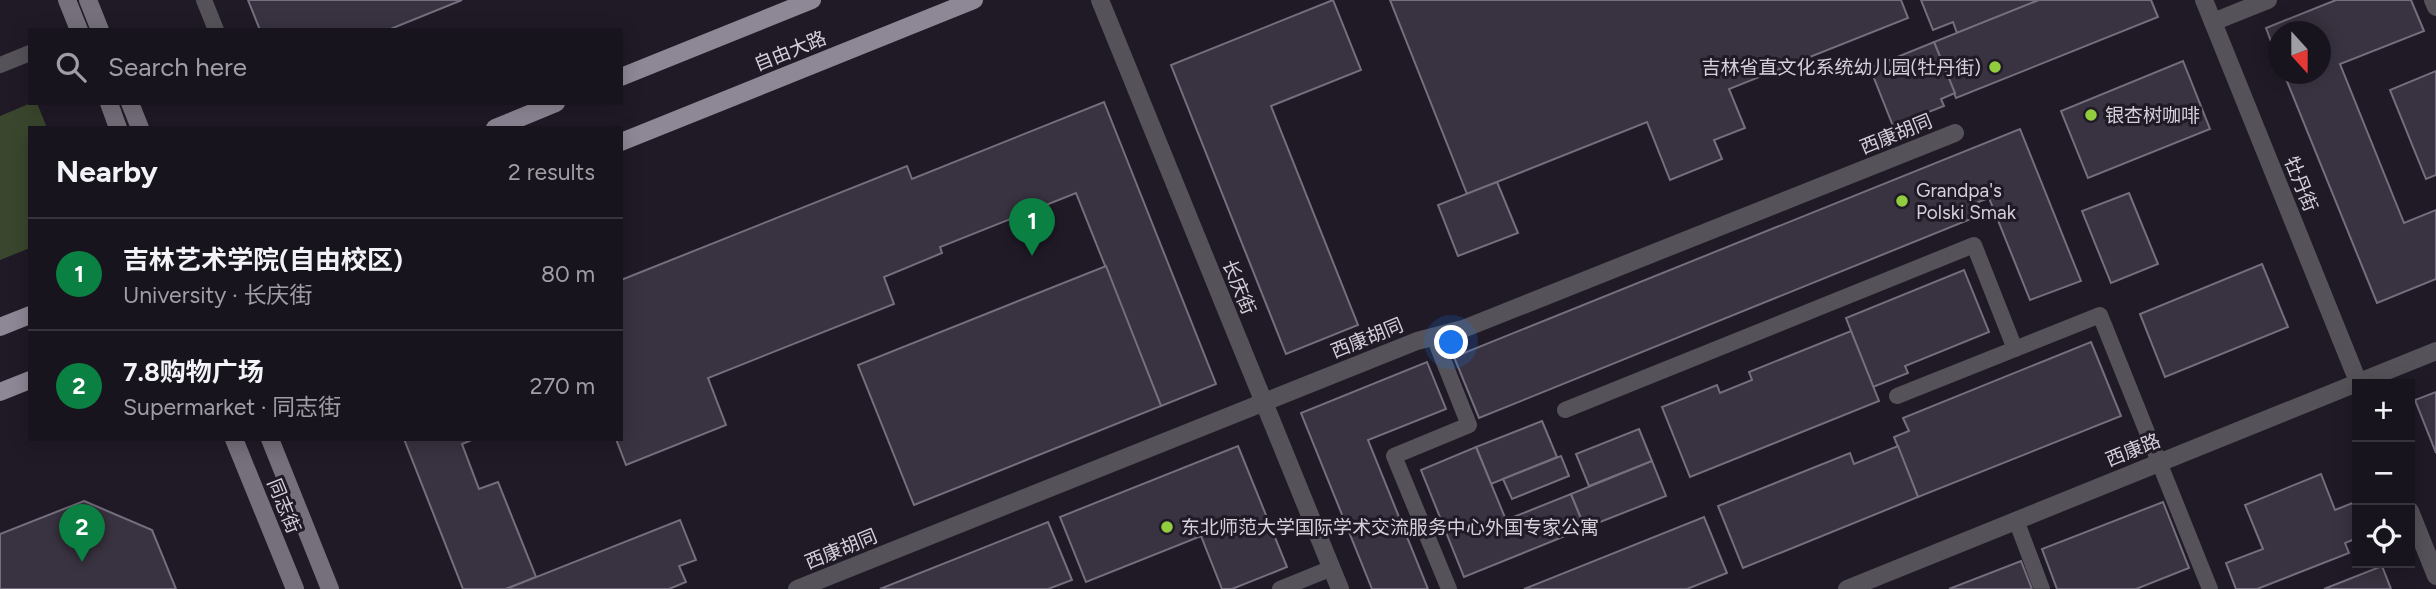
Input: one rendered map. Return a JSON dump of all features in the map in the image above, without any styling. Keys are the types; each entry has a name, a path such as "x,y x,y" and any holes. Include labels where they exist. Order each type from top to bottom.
{"main road":[{"path":"67,0 78,28"},
{"path":"88,0 99,28"},
{"name":"自由大路","path":"623,76 813,0"},
{"name":"自由大路","path":"623,141 974,0"},
{"path":"109,105 117,126"},
{"path":"131,105 139,126"},
{"path":"500,126 551,105"},
{"path":"0,327 28,316"},
{"path":"0,392 28,381"},
{"name":"同志街","path":"235,441 295,589"},
{"name":"同志街","path":"271,441 330,589"}],"street":[{"name":"长庆街","path":"1100,0 1340,589"},
{"name":"牡丹街","path":"2204,0 2356,379"},
{"path":"2213,22 2268,0"},
{"path":"2433,0 2436,7"},
{"name":"西康胡同","path":"797,589 1417,341 1463,329 1955,133"},
{"name":"西康路","path":"2368,379 2436,351"},
{"name":"西康路","path":"1847,589 2352,385"},
{"path":"2415,524 2436,576"}],"lane":[{"path":"204,0 215,28"},
{"path":"0,65 28,53"},
{"path":"1565,410 1974,245 2015,349"},
{"path":"1897,396 2100,315 2210,589"},
{"path":"1434,337 1469,425 1395,456 1449,589"},
{"path":"2016,520 2042,589"},
{"path":"1280,589 1332,568"}],"green space":[{"path":"28,104 38,105 46,126 28,126 28,249 0,260 0,116"}],"building":[{"path":"248,0 462,0 393,28 259,28"},
{"path":"1333,0 1361,70 1271,106 1358,325 1286,354 1171,65"},
{"path":"1390,0 1901,0 1908,18 1729,89 1745,128 1714,140 1722,159 1670,180 1647,122 1467,194"},
{"path":"1921,0 2039,0 1957,33 1953,22 1933,30"},
{"name":"吉林省直文化系统幼儿园(牡丹街)","path":"2039,0 2151,0 2158,17 1956,98 1934,42"},
{"path":"2336,0 2411,0 2424,31 2340,64 2404,223 2436,210 2436,279 2377,303 2288,84 2331,84 2331,21 2284,21"},
{"path":"1934,42 1955,93 1941,99 1944,106 1893,126 1870,68"},
{"path":"2183,61 2210,129 2088,178 2061,111"},
{"path":"2436,71 2436,175 2426,179 2390,90"},
{"path":"1104,102 1216,384 1161,406 1076,193 940,247 942,253 884,277 894,304 708,378 726,425 626,465 617,441 623,441 623,279 907,166 912,179"},
{"path":"2020,129 2081,281 2030,300 1989,198 1978,202 1983,214 1479,418 1454,357"},
{"path":"1497,182 1518,233 1458,256 1438,205"},
{"path":"2129,193 2158,264 2111,283 2082,211"},
{"path":"2262,264 2288,327 2165,377 2140,314"},
{"path":"1106,266 1161,406 914,505 858,365"},
{"path":"1964,270 1989,332 1905,366 1908,373 1873,387 1846,318"},
{"path":"1851,331 1879,401 1690,477 1662,407 1717,385 1720,393 1752,380 1749,372"},
{"path":"2091,342 2121,416 1918,497 1894,437 1909,431 1903,418"},
{"path":"1427,362 1446,409 1368,440 1428,589 1372,589 1301,413"},
{"path":"2436,392 2436,453 2415,400"},
{"path":"1542,421 1557,457 1491,484 1476,447"},
{"path":"1639,429 1652,461 1589,486 1576,454"},
{"path":"405,441 469,441 462,444 479,489 498,482 536,577 506,589 463,589"},
{"name":"东北师范大学国际学术交流服务中心外国专家公寓","path":"1238,446 1287,567 1232,589 1222,589 1201,536 1086,582 1060,517"},
{"path":"1898,446 1918,497 1743,568 1718,506 1850,453 1854,464"},
{"path":"1476,447 1506,520 1571,494 1585,528 1464,577 1421,470"},
{"path":"1561,456 1569,476 1512,499 1503,479"},
{"path":"1652,461 1666,496 1585,528 1571,494"},
{"path":"2321,474 2335,510 2352,503 2352,540 2345,543 2349,553 2257,589 2236,589 2226,563 2263,549 2245,505"},
{"path":"84,501 152,530 176,589 0,589 0,534"},
{"path":"2163,502 2189,568 2136,589 2057,589 2042,549"},
{"path":"1704,517 1727,573 1687,589 1524,589"},
{"path":"680,520 696,560 679,566 686,582 669,589 506,589"},
{"path":"1048,522 1072,580 1048,589 880,589"},
{"path":"2021,561 2032,589 1949,589"},
{"path":"2383,568 2391,589 2324,589"}],"place":[{"name":"吉林省直文化系统幼儿园(牡丹街)","path":"1995,67"},
{"name":"银杏树咖啡","path":"2091,115"},
{"name":"Grandpa's Polski Smak","path":"1902,201"},
{"name":"吉林艺术学院(自由校区)","path":"1032,256"},
{"name":"东北师范大学国际学术交流服务中心外国专家公寓","path":"1167,527"},
{"name":"7.8购物广场","path":"82,562"}]}
